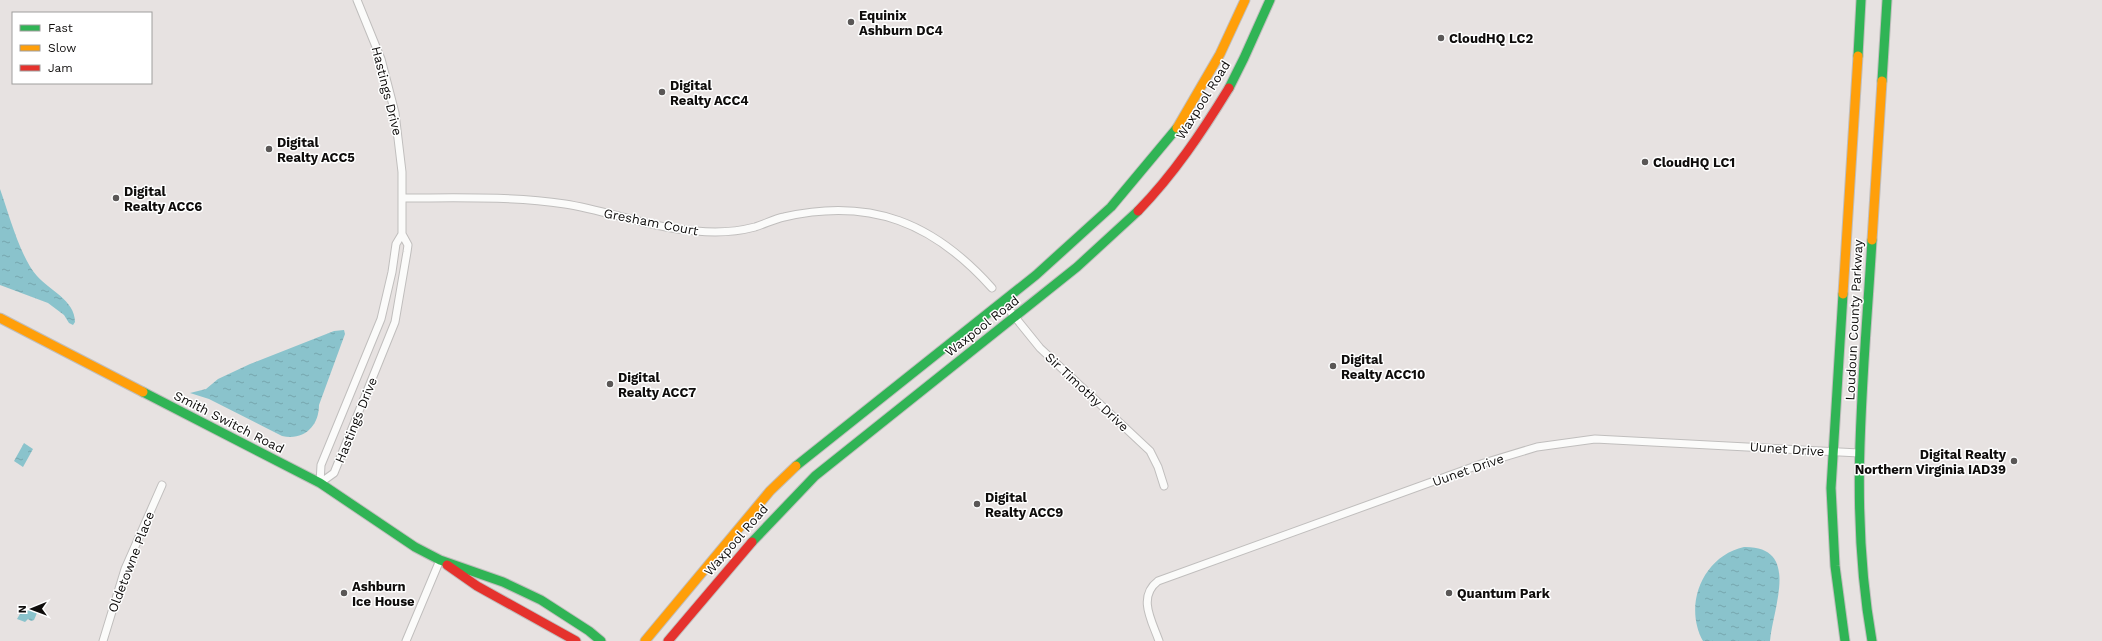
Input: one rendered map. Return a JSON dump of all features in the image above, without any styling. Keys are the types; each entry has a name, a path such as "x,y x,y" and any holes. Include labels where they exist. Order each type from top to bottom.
{"main road":[{"name":"Waxpool Road","path":"645,641 743,522 796,466 1036,275 1111,207 1152,160 1177,127 1220,54 1245,0"},
{"name":"Waxpool Road","path":"668,641 745,548 788,501 814,476 1103,245 1131,218 1181,160 1234,78 1270,0"},
{"name":"Loudoun County Parkway","path":"1845,641 1839,606 1832,527 1833,452 1861,0"},
{"name":"Loudoun County Parkway","path":"1872,641 1860,561 1858,490 1887,0"},
{"name":"Smith Switch Road","path":"0,318 320,484 415,547 440,560 503,582 541,600 589,631 601,641"},
{"name":"Smith Switch Road","path":"440,560 463,579 556,628 576,641"}],"street":[{"name":"Hastings Drive","path":"320,484 321,466 381,319 392,272 396,244 402,234 403,198 400,146 389,88 372,34 358,0"},
{"name":"Gresham Court","path":"403,198 490,197 566,204 674,229 703,232 742,229 783,217 810,212 860,211 883,215 912,225 938,239 962,256 992,288"},
{"name":"Hastings Drive","path":"320,484 334,473 395,322 407,259 408,245 402,234"},
{"name":"Sir Timothy Drive","path":"1002,301 1040,348 1150,451 1164,486"},
{"name":"Uunet Drive","path":"1159,641 1146,598 1148,591 1158,581 1537,446 1595,439 1859,453"},
{"name":"Oldetowne Place","path":"103,641 125,569 162,485"},
{"path":"406,641 440,560"}],"water":[{"path":"0,189 25,258 37,276 66,301 74,314 75,322 73,325 69,323 64,315 48,303 0,285"},
{"path":"344,330 345,334 319,405 316,419 309,430 303,434 290,437 282,436 209,399 190,393 206,389 218,379 250,364 334,331"},
{"path":"24,443 33,449 23,467 14,461"},
{"path":"1744,547 1762,549 1773,556 1778,567 1780,581 1770,641 1703,641 1697,627 1695,612 1696,598 1701,584 1708,571 1717,560 1730,552"},
{"path":"34,609 37,613 34,620 31,621 28,619 25,622 17,619 21,612"}],"traffic: fast":[{"path":"1229,88 1270,0"},
{"path":"1858,56 1861,0"},
{"path":"1882,81 1887,0"},
{"path":"796,466 1036,275 1111,207 1177,128"},
{"path":"752,542 815,476 1077,267 1138,211"},
{"path":"1872,240 1862,391 1859,491 1865,591 1872,641"},
{"path":"1843,294 1831,488 1835,566 1845,641"},
{"path":"143,392 320,483 415,547 440,560 503,582 541,600 589,631 601,641"}],"traffic: slow":[{"path":"1177,128 1220,54 1245,0"},
{"path":"1843,294 1858,56"},
{"path":"1872,240 1882,81"},
{"path":"0,318 143,392"},
{"path":"645,641 770,491 796,466"}],"traffic: jam":[{"path":"1138,211 1164,182 1187,152 1229,88"},
{"path":"668,641 752,542"},
{"path":"447,565 477,586 576,641"}],"place":[{"name":"Equinix Ashburn DC4","path":"851,22"},
{"name":"CloudHQ LC2","path":"1441,38"},
{"name":"Digital Realty ACC4","path":"662,92"},
{"name":"Digital Realty ACC5","path":"269,149"},
{"name":"CloudHQ LC1","path":"1645,162"},
{"name":"Digital Realty ACC6","path":"116,198"},
{"name":"Digital Realty ACC10","path":"1333,366"},
{"name":"Digital Realty ACC7","path":"610,384"},
{"name":"Digital Realty Northern Virginia IAD39","path":"2014,461"},
{"name":"Digital Realty ACC9","path":"977,504"},
{"name":"Ashburn Ice House","path":"344,593"},
{"name":"Quantum Park","path":"1449,593"}]}
